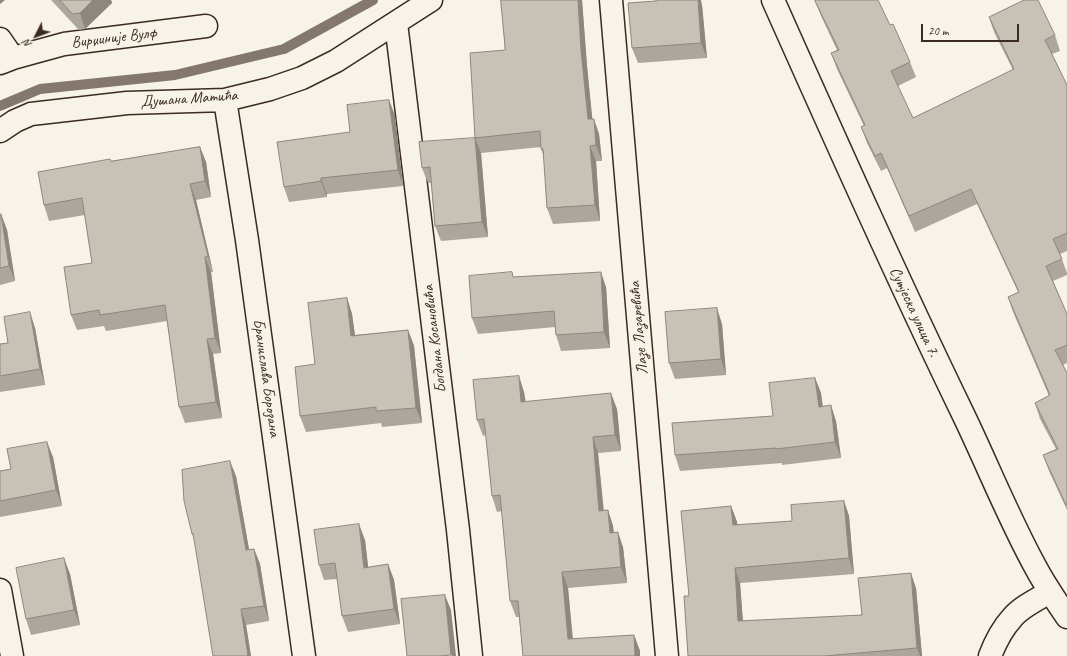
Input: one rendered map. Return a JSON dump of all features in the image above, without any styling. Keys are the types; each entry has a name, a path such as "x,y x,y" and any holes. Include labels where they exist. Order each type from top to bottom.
{"street":[{"name":"Душана Матића","path":"0,131 23,117 31,114 127,102 225,100 270,89 302,78 336,61 431,0"},
{"name":"Лазе Лазаревића","path":"611,0 667,656"},
{"name":"Сутјеска улица 7.","path":"773,0 842,155 1025,548 1050,592 1067,618"},
{"name":"Богдана Косановића","path":"396,23 458,530 471,656"},
{"name":"Вирџиније Вулф","path":"7,60 64,44 206,26"},
{"path":"0,40 7,60"},
{"name":"Бранислава Борозана","path":"225,100 247,240 304,656"},
{"path":"0,590 12,656"},
{"path":"990,656 996,642 1012,618 1030,603 1050,592"}],"building":[{"path":"60,0 93,0 80,13 73,14"},
{"path":"501,0 578,0 588,119 594,119 596,145 590,146 595,205 547,208 543,149 541,149 540,131 475,138 470,53 505,50"},
{"path":"656,0 698,0 701,43 632,48 628,3"},
{"path":"878,0 890,25 893,24 910,62 891,71 913,118 1014,69 989,17 1024,0 1038,0 1055,35 1045,40 1067,85 1067,233 1053,239 1062,259 1046,266 1067,314 1067,345 1055,350 1067,373 1067,505 1043,455 1058,449 1035,403 1050,395 1008,297 1019,292 971,189 909,216 881,153 875,156 861,127 865,125 831,53 839,50 815,1"},
{"path":"389,100 398,170 321,178 321,181 284,187 277,142 350,132 347,105"},
{"path":"475,138 482,222 435,226 430,167 422,168 419,142"},
{"path":"200,147 205,181 190,184 208,256 205,257 215,338 207,339 216,402 179,407 165,305 100,315 99,310 71,315 64,267 92,263 82,198 44,205 38,172 110,159 111,161"},
{"path":"1,214 9,266 0,268 0,215"},
{"path":"512,272 513,277 601,272 604,332 556,335 554,311 472,318 469,276"},
{"path":"347,298 351,336 408,330 416,408 376,411 376,407 300,416 295,367 315,364 308,303"},
{"path":"717,308 721,359 669,363 665,312"},
{"path":"30,312 40,369 0,376 0,344 8,343 4,317"},
{"path":"519,376 521,402 611,393 615,435 593,437 599,511 608,510 610,533 618,532 621,567 562,572 568,639 634,635 635,656 523,656 518,601 510,601 500,495 492,496 484,419 477,420 473,380"},
{"path":"815,378 819,407 831,405 835,442 776,449 675,455 672,423 773,416 769,383"},
{"path":"47,442 56,490 0,501 0,471 11,469 7,449"},
{"path":"230,461 246,550 254,549 264,606 241,609 248,656 213,656 193,533 192,534 184,501 182,470"},
{"path":"844,501 849,558 735,568 738,621 862,615 858,578 911,573 917,648 824,656 688,656 684,596 689,596 681,511 731,506 733,525 792,521 791,505"},
{"path":"359,524 364,568 388,564 394,609 342,616 335,563 319,565 314,530"},
{"path":"64,558 74,610 26,619 16,568"},
{"path":"445,595 451,655 407,656 401,599"}],"waterway":[{"path":"0,106 40,89 175,75 284,49 373,0"}]}
